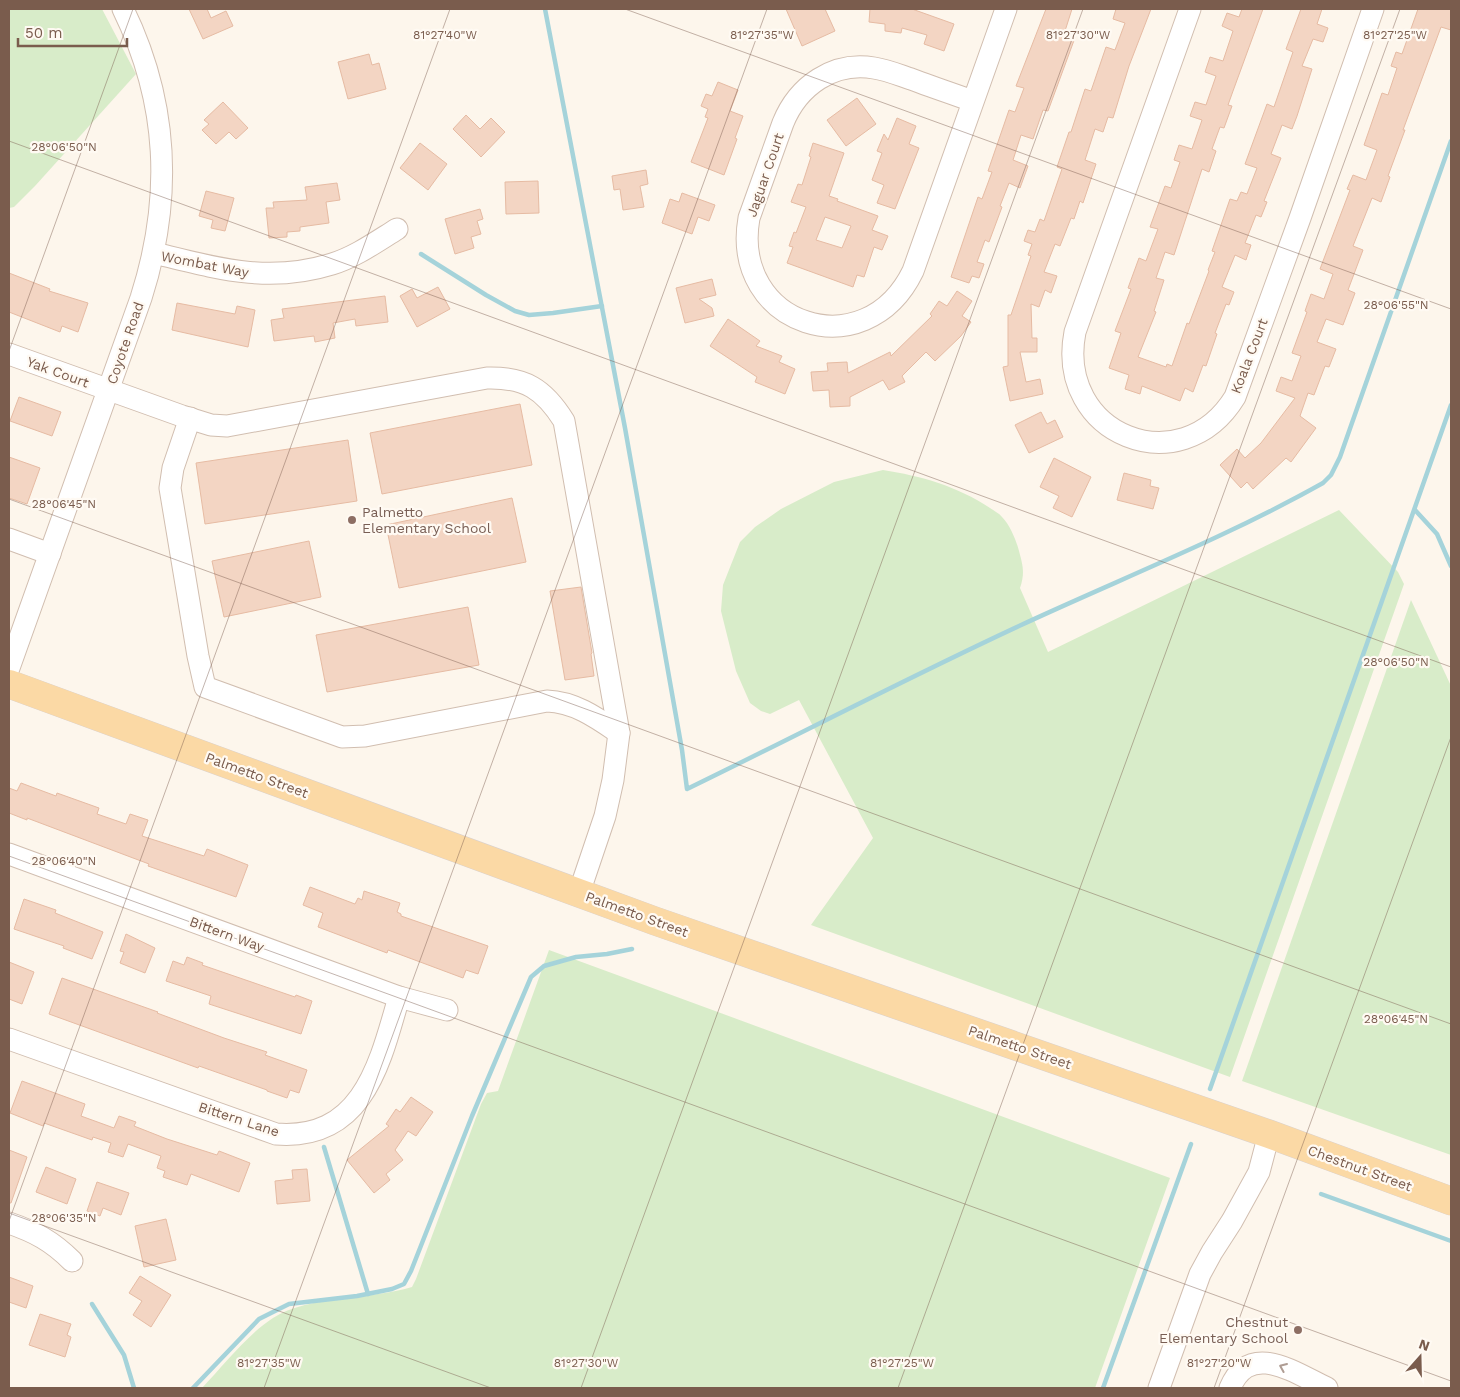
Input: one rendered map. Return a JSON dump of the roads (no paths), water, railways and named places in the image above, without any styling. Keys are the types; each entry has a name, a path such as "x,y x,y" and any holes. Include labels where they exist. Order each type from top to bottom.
{"main road":[{"name":"Palmetto Street","path":"9,684 579,893 1269,1134"},
{"name":"Chestnut Street","path":"1269,1134 1451,1201"}],"street":[{"name":"Coyote Road","path":"9,668 141,298 154,253 162,191 161,137 151,83 134,31 123,9"},
{"name":"Jaguar Court","path":"973,102 887,71 862,67 842,69 824,75 803,90 788,111 783,123 749,218 747,231 748,258 752,271 758,283 776,304 798,319 818,325 836,326 866,319 883,310 900,292 913,271 973,102 1006,9"},
{"name":"Koala Court","path":"1190,9 1072,344 1075,377 1082,396 1097,417 1118,432 1130,437 1155,442 1179,440 1202,431 1221,416 1235,397 1373,9"},
{"name":"Wombat Way","path":"154,253 229,271 255,274 282,274 334,263 366,248 397,230"},
{"name":"Yak Court","path":"9,354 190,418 227,426 487,378 509,378 534,388 555,407 564,422 619,733 613,780 605,816 579,893"},
{"path":"190,418 176,458 170,488 198,656 205,686 342,737 365,736 547,701 572,704 619,733"},
{"path":"9,539 50,554"},
{"name":"Bittern Way","path":"9,854 399,997 447,1010"},
{"name":"Bittern Lane","path":"9,1039 276,1134 299,1134 321,1129 331,1124 349,1111 364,1094 376,1067 399,997"},
{"path":"1159,1388 1200,1274 1259,1172 1269,1134"},
{"path":"9,1223 34,1232 48,1240 72,1261"},
{"path":"1230,1388 1243,1368 1260,1362 1278,1364 1327,1388"}],"waterway":[{"path":"545,9 625,428 682,750 687,789 977,646 1210,540 1323,483 1331,475 1340,457 1451,141"},
{"path":"421,254 515,311 529,315 602,306"},
{"path":"1210,1089 1451,405"},
{"path":"1415,510 1437,534 1451,566"},
{"path":"193,1388 259,1319 289,1304 357,1296 392,1289 404,1284 531,977 544,966 576,957 632,949"},
{"path":"1103,1388 1191,1144"},
{"path":"324,1147 368,1294"},
{"path":"1321,1194 1451,1241"},
{"path":"92,1304 124,1355 134,1388"}],"place":[{"name":"Palmetto Elementary School","path":"352,520"},
{"name":"Chestnut Elementary School","path":"1298,1330"}]}
